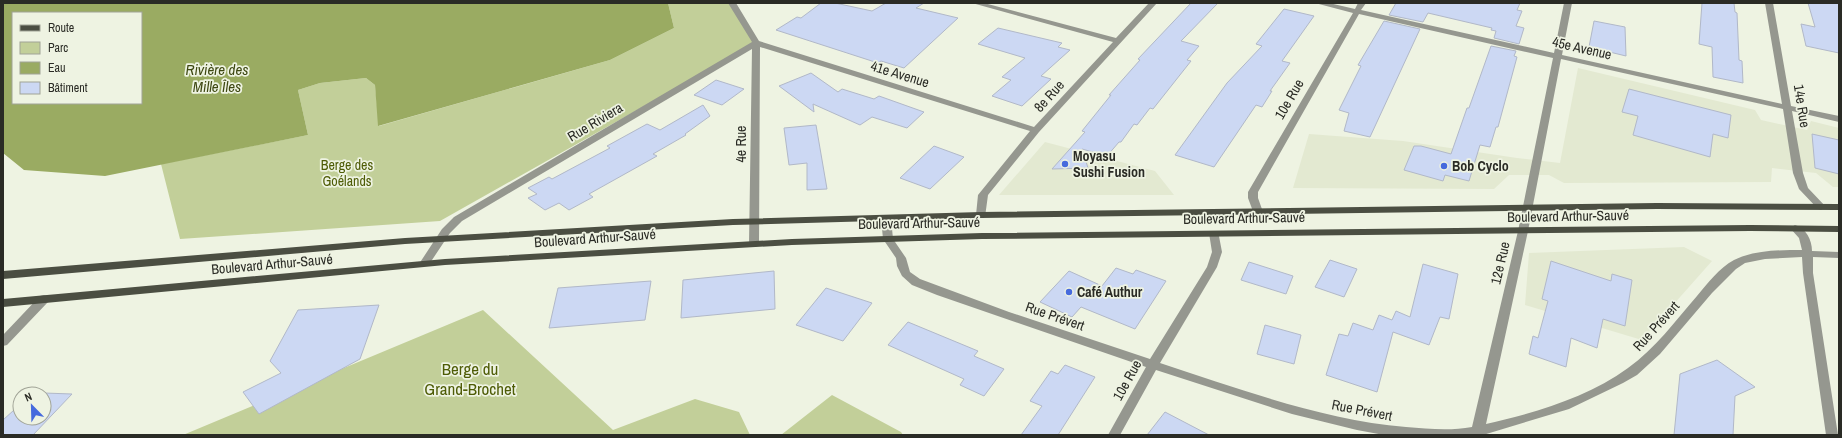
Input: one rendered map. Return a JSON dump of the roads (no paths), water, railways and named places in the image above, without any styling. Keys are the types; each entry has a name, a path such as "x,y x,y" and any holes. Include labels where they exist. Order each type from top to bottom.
{"main road":[{"name":"Boulevard Arthur-Sauvé","path":"3,275 441,239 756,222 981,215 1664,206 1839,207"},
{"name":"Boulevard Arthur-Sauvé","path":"3,303 424,264 754,244 888,239 1214,233 1795,228 1839,229"}],"street":[{"path":"732,3 756,43"},
{"path":"976,3 1117,41"},
{"name":"8e Rue","path":"981,215 983,195 1036,130 1153,3"},
{"name":"45e Avenue","path":"1319,3 1839,119"},
{"name":"10e Rue","path":"1258,212 1253,198 1253,192 1362,3"},
{"name":"12e Rue","path":"1477,433 1523,231 1568,3"},
{"name":"14e Rue","path":"1769,3 1798,173 1804,189 1821,207"},
{"name":"41e Avenue","path":"756,43 1036,130"},
{"name":"4e Rue","path":"754,244 756,222 756,43"},
{"name":"Rue Riviera","path":"424,264 441,239 458,219 756,43"},
{"path":"886,218 888,239"},
{"path":"1795,228 1807,242 1807,254 1832,435"},
{"name":"10e Rue","path":"1114,435 1153,365 1212,267 1217,252 1214,233"},
{"name":"Rue Prévert","path":"888,239 902,258 902,266 906,274 916,282 974,304 1153,365 1293,410 1359,427 1385,431 1437,434 1477,433 1525,419 1572,403 1623,378 1651,356 1712,286 1734,264 1744,260 1770,255 1839,255"},
{"path":"3,342 44,299"}],"water":[{"name":"Rivière des Mille Îles","path":"3,3 668,3 674,28 610,60 378,126 375,85 366,78 320,83 298,90 308,135 105,176 24,170 3,153"}],"place":[{"name":"Moyasu Sushi Fusion","path":"1065,164"},
{"name":"Bob Cyclo","path":"1444,166"},
{"name":"Café Authur","path":"1069,292"}],"park label":[{"name":"Berge des Goélands","path":"347,174"},
{"name":"Berge du Grand-Brochet","path":"470,378"}]}
